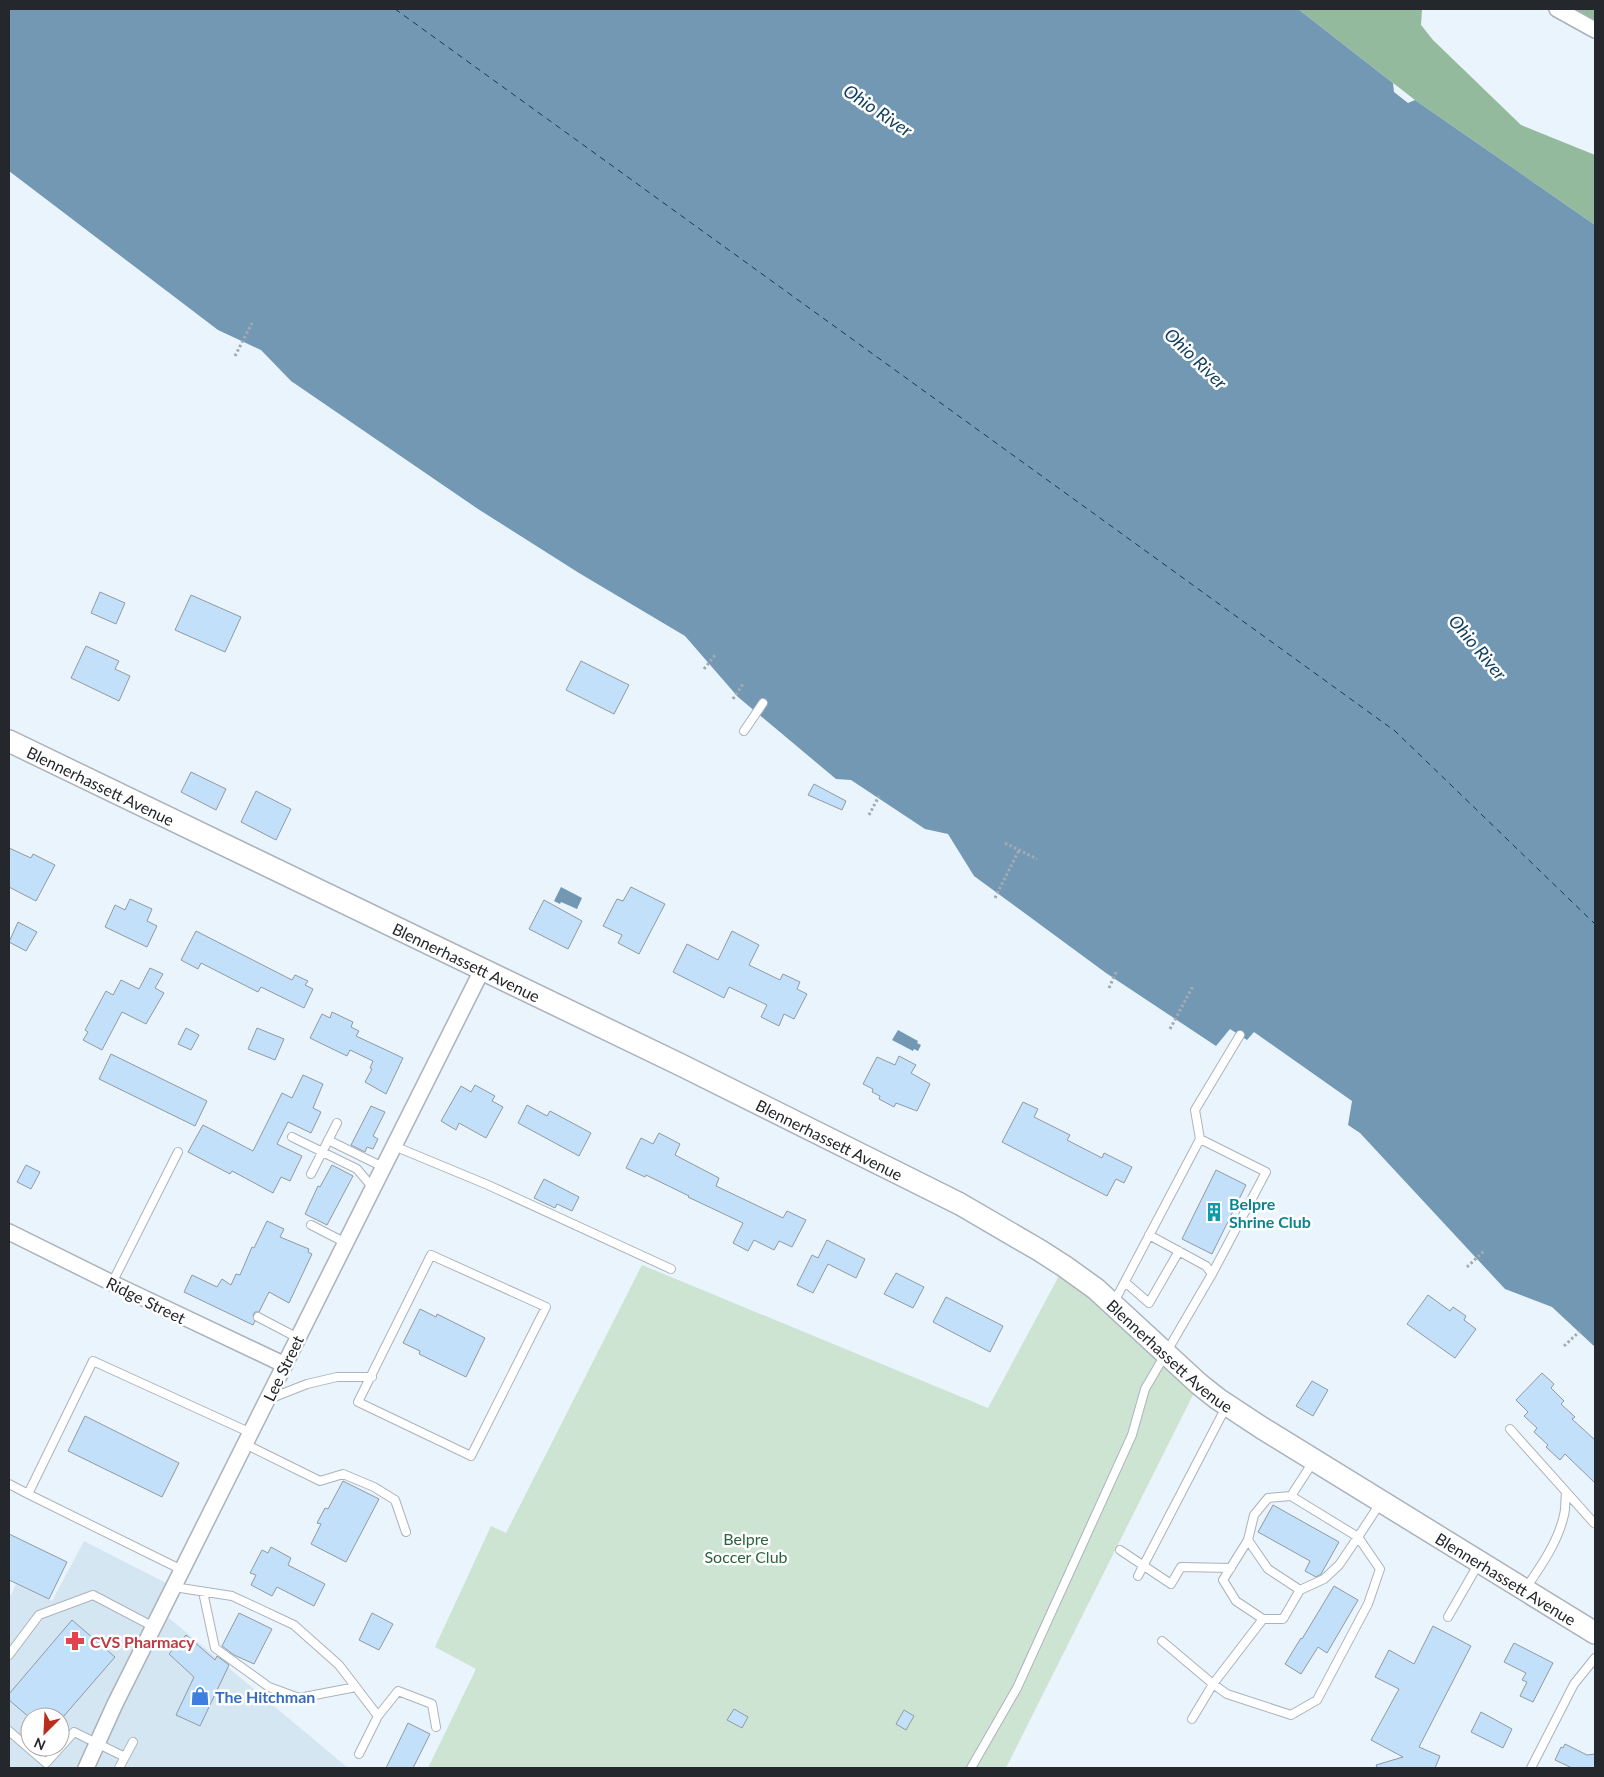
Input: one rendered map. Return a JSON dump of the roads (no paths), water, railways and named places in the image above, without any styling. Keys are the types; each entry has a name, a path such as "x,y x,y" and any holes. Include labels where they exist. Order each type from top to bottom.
{"street":[{"path":"1556,9 1595,30"},
{"name":"Blennerhassett Avenue","path":"9,741 690,1069 960,1204 1064,1266 1096,1289 1199,1384 1226,1405 1595,1633"},
{"name":"Lee Street","path":"86,1768 96,1742 483,970"},
{"name":"Ridge Street","path":"9,1232 112,1284 285,1365"}],"lane":[{"path":"744,731 763,703"},
{"path":"1113,1304 1200,1139 1195,1110 1240,1035"},
{"path":"311,1174 336,1123"},
{"path":"292,1137 357,1169 373,1188"},
{"path":"971,1768 1017,1688 1132,1436 1145,1389 1212,1274 1266,1172 1200,1139"},
{"path":"328,1140 383,1167"},
{"path":"394,1146 496,1189 671,1269"},
{"path":"112,1284 178,1152"},
{"path":"311,1225 346,1243"},
{"path":"1149,1236 1206,1266 1212,1274"},
{"path":"1125,1282 1149,1303 1179,1252"},
{"path":"431,1255 546,1307 470,1456 358,1402 372,1377 431,1255"},
{"path":"258,1317 298,1338"},
{"path":"28,1494 93,1362 248,1438 320,1481 343,1474 374,1487 395,1500 406,1532"},
{"path":"267,1400 307,1384 337,1377 372,1377"},
{"path":"1138,1576 1226,1405"},
{"path":"1510,1429 1594,1523"},
{"path":"1291,1496 1314,1460"},
{"path":"9,1484 182,1570"},
{"path":"1525,1590 1546,1558 1558,1533 1564,1515 1566,1492"},
{"path":"1162,1641 1227,1694 1292,1715 1317,1700 1368,1604 1380,1569 1358,1537 1291,1496 1268,1498 1254,1515 1248,1540 1223,1580 1236,1601 1263,1619 1283,1619 1300,1590 1324,1579 1339,1565 1358,1537 1382,1502"},
{"path":"1248,1540 1268,1569 1300,1590"},
{"path":"1120,1550 1171,1584 1181,1567 1231,1568"},
{"path":"1448,1617 1480,1562"},
{"path":"174,1587 232,1596 294,1625 339,1665 378,1716"},
{"path":"203,1592 215,1648 269,1687 299,1698 356,1687"},
{"path":"9,1655 39,1615 93,1595 154,1627"},
{"path":"1192,1719 1214,1684 1263,1619"},
{"path":"1531,1768 1574,1684 1595,1658"},
{"path":"359,1754 378,1716 398,1691 432,1704 436,1727"},
{"path":"9,1731 46,1763 74,1732 125,1757"},
{"path":"119,1768 133,1742"}],"water":[{"name":"Ohio River","path":"9,9 1298,9 1393,83 1394,92 1408,103 1415,100 1595,225 1595,1347 1552,1307 1505,1289 1360,1133 1348,1125 1352,1101 1254,1032 1247,1040 1230,1029 1216,1046 1106,973 974,876 948,834 925,829 851,780 836,779 738,697 685,636 579,573 478,509 291,381 261,350 218,330 9,171"},
{"path":"561,887 582,898 577,909 554,901"},
{"path":"898,1030 918,1041 917,1043 921,1045 918,1051 914,1049 913,1051 892,1040"}],"place":[{"name":"Belpre Shrine Club","path":"1214,1212"},
{"name":"CVS Pharmacy","path":"75,1641"},
{"name":"The Hitchman","path":"200,1696"}],"park label":[{"name":"Belpre Soccer Club","path":"746,1547"}]}
